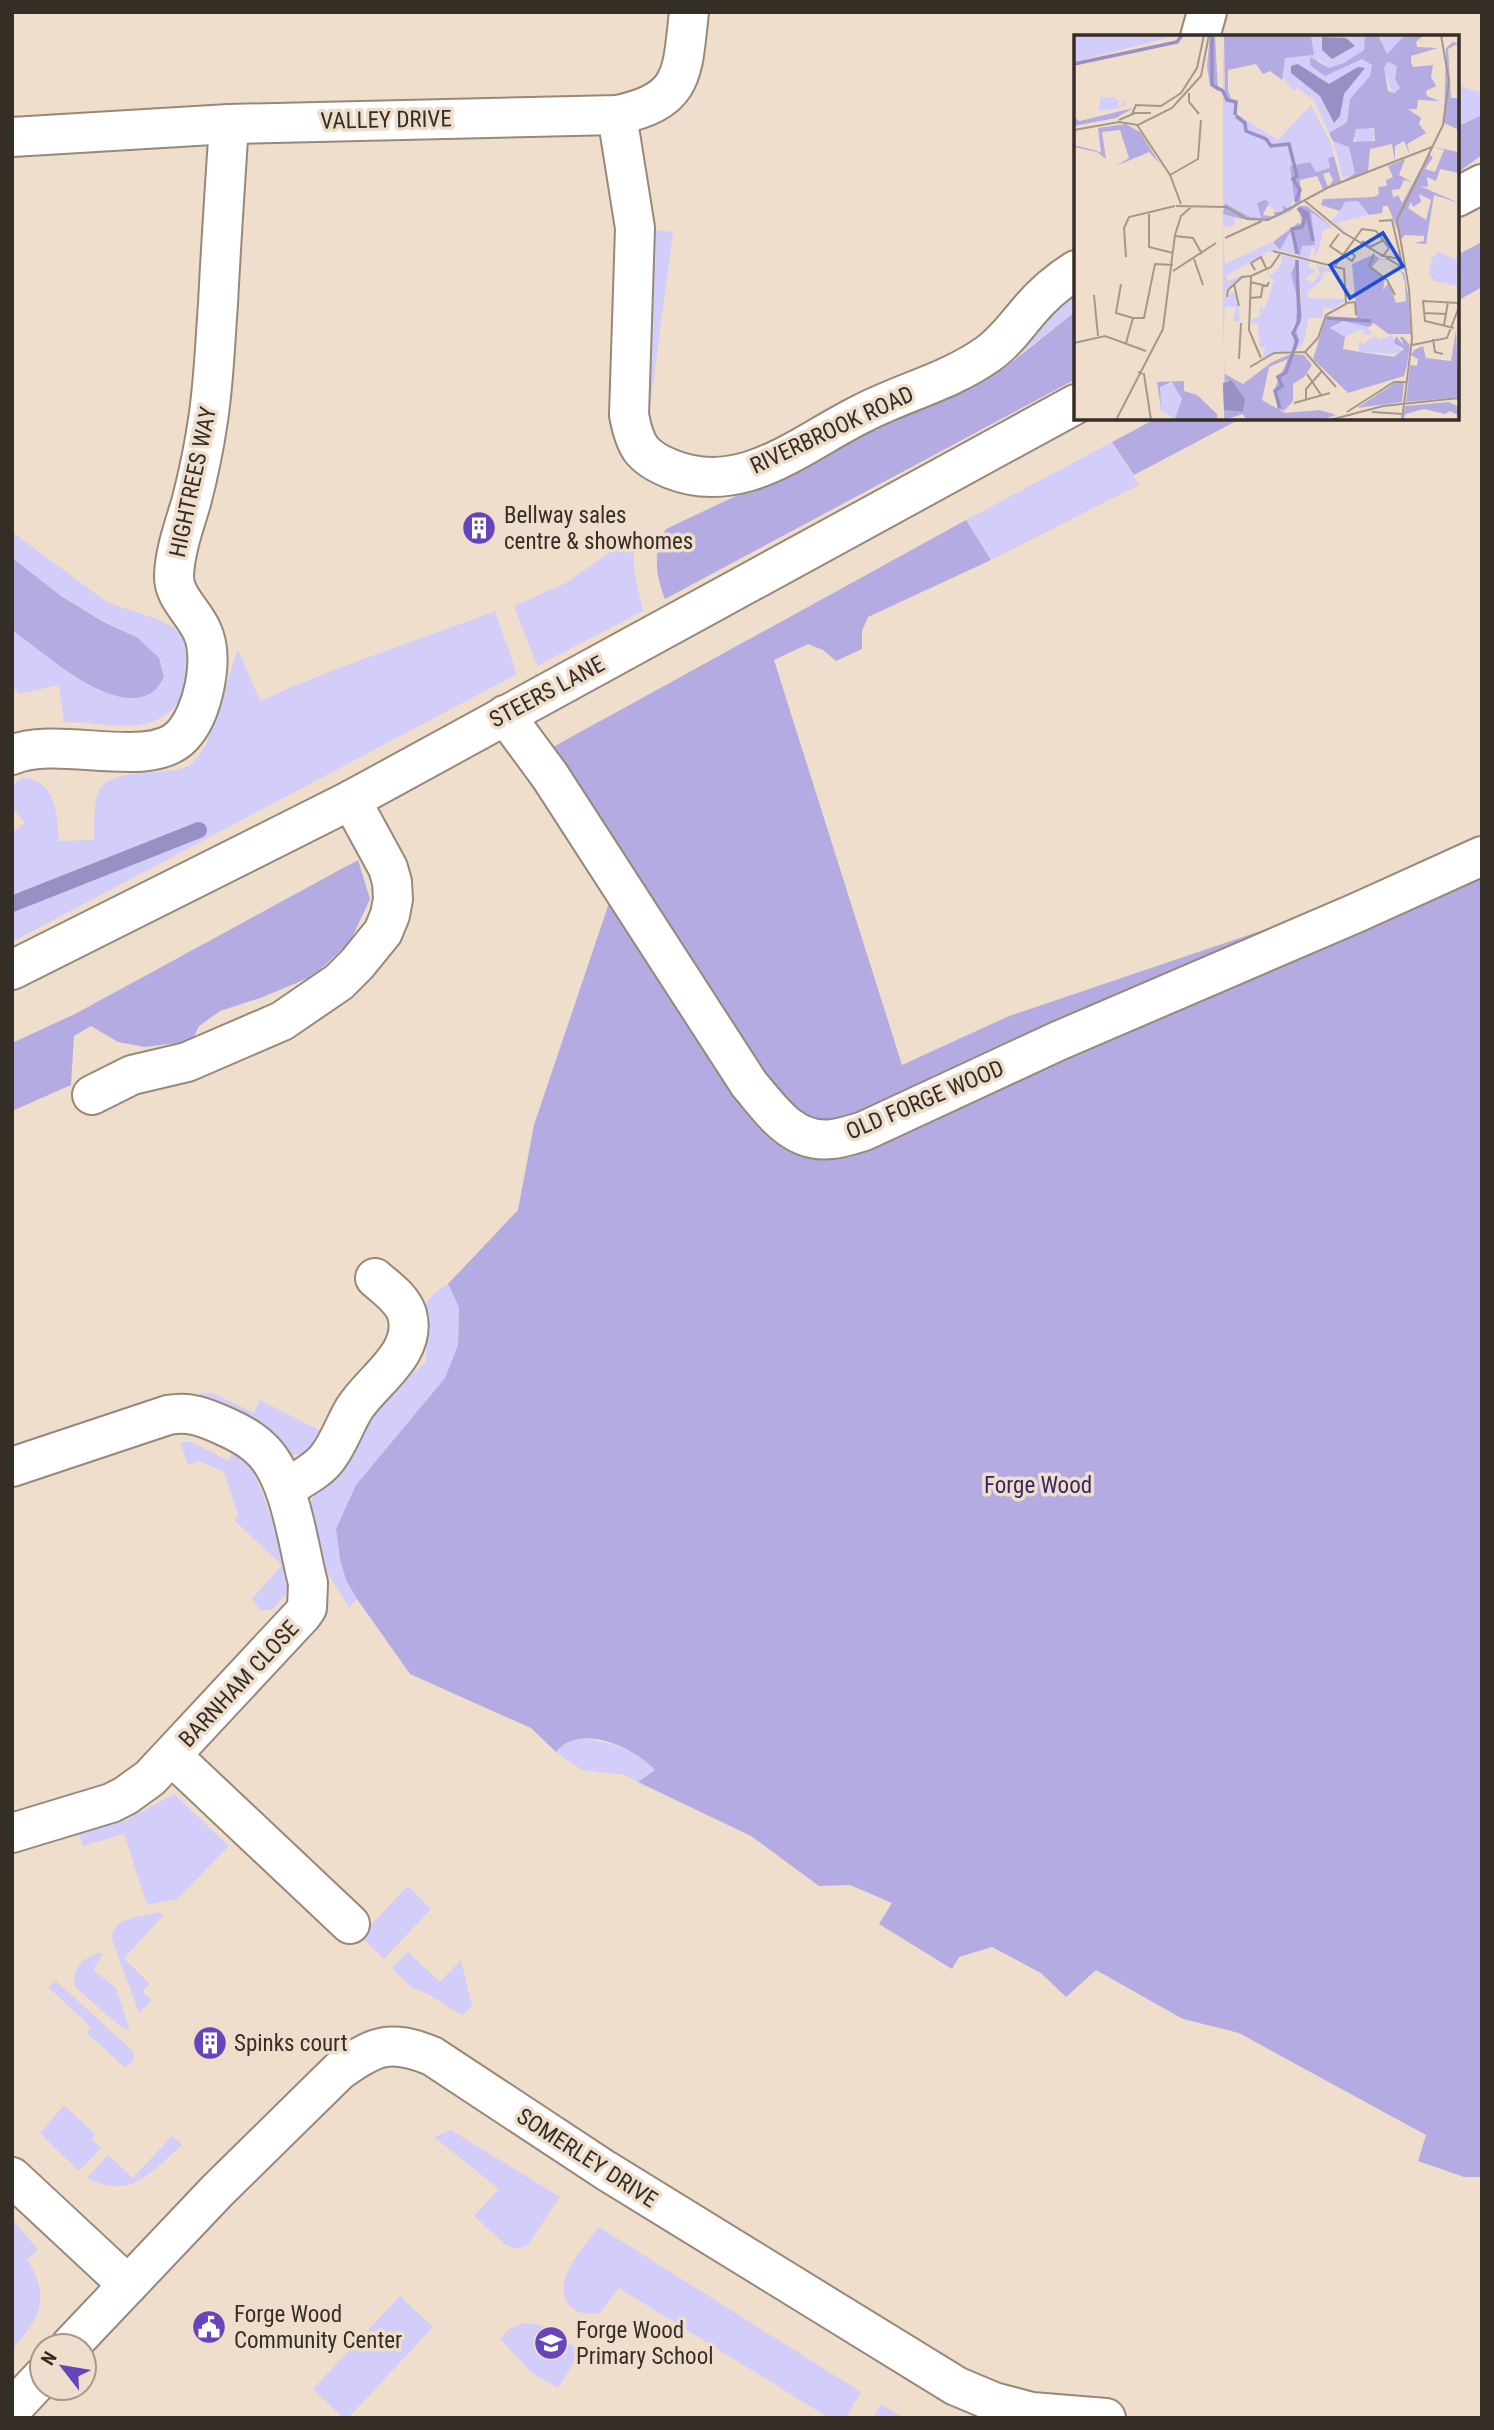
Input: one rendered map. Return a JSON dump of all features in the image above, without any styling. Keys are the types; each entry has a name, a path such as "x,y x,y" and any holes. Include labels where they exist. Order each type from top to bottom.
{"street":[{"name":"VALLEY DRIVE","path":"12,137 229,124 618,115 659,101 675,86 683,67 689,12"},
{"path":"1201,35 1207,12"},
{"name":"RIVERBROOK ROAD","path":"618,115 635,228 629,415 634,439 652,461 676,471 718,476 756,470 801,450 863,413 969,367 991,352 1056,283 1074,271"},
{"name":"HIGHTREES WAY","path":"12,755 34,748 49,747 136,751 162,748 182,736 200,704 207,669 205,640 203,631 176,589 174,579 178,547 200,466 213,387 229,124"},
{"path":"1459,196 1482,184"},
{"name":"STEERS LANE","path":"12,970 351,800 1074,405"},
{"name":"OLD FORGE WOOD","path":"505,715 550,776 749,1084 781,1122 803,1137 831,1140 864,1131 1058,1041 1482,856"},
{"path":"92,1095 132,1075 187,1062 282,1021 339,982 357,964 383,932 393,899 392,882 387,868 351,800"},
{"path":"285,1489 328,1458 365,1393 400,1354 406,1342 407,1315 401,1301 375,1278"},
{"name":"BARNHAM CLOSE","path":"12,1466 168,1415 186,1412 229,1428 263,1451 276,1468 285,1489 308,1583 307,1608 150,1778 125,1796 96,1808 12,1833"},
{"name":"BARNHAM CLOSE","path":"172,1756 350,1924"},
{"name":"SOMERLEY DRIVE","path":"84,2332 217,2191 340,2071 360,2056 381,2047 407,2046 432,2056 616,2178 956,2386 994,2402 1032,2413 1106,2418"},
{"path":"12,2177 128,2285"},
{"path":"12,2409 28,2392"}],"shaded area":[{"path":"1459,86 1482,93 1482,115 1459,126"},
{"path":"646,229 673,232 647,431"},
{"path":"1074,292 1074,313 996,372 1058,304"},
{"path":"1112,442 1139,485 991,560 966,520"},
{"path":"12,532 103,599 161,621 181,633 188,648 190,674 182,697 166,715 139,725 64,722 59,685 19,694 12,686 12,630 34,645 138,638 72,602 26,570 12,558"},
{"path":"623,543 634,546 634,571 643,611 537,666 514,606 566,583"},
{"path":"495,611 517,674 12,942 12,833 25,823 12,807 12,786 22,777 42,784 48,791 55,810 59,841 94,840 95,803 105,783 126,775 178,769 188,766 198,756 206,745 238,649 260,701 347,665"},
{"path":"448,1284 459,1306 458,1345 445,1378 356,1485 336,1529 346,1580 357,1599 349,1608 325,1568 314,1541 307,1520 311,1501 364,1418 426,1362 424,1310 435,1293"},
{"path":"200,1393 213,1393 254,1413 260,1400 323,1432 308,1453 289,1455 200,1399"},
{"path":"180,1442 192,1442 228,1461 233,1451 252,1467 286,1564 287,1593 272,1610 260,1610 252,1599 282,1565 234,1520 238,1515 224,1472 199,1461 188,1465"},
{"path":"577,1737 629,1751 655,1770 638,1782 625,1775 582,1770 556,1752 561,1745"},
{"path":"174,1794 229,1846 177,1899 147,1905 124,1834 83,1846 79,1834 128,1819"},
{"path":"408,1886 431,1909 384,1959 360,1936"},
{"path":"159,1912 163,1916 124,1958 150,1984 142,1992 152,2000 139,2013 112,1939 113,1932 122,1922"},
{"path":"408,1952 440,1982 461,1960 472,2007 462,2015 428,1994 412,1988 392,1968"},
{"path":"103,1954 93,1970 116,1988 130,2032 75,1987 77,1969 87,1958"},
{"path":"56,1981 134,2052 134,2060 125,2068 86,2032 91,2027 48,1987"},
{"path":"64,2105 95,2134 91,2139 101,2148 79,2171 40,2133"},
{"path":"451,2130 560,2197 528,2245 517,2249 505,2244 474,2216 499,2189 434,2137"},
{"path":"172,2136 182,2145 139,2180 116,2186 87,2178 108,2155 133,2178"},
{"path":"12,2219 38,2250 27,2259 39,2285 40,2296 36,2317 12,2349"},
{"path":"599,2227 861,2392 846,2418 829,2418 619,2288 600,2313 583,2313 572,2308 564,2296 566,2275 571,2264"},
{"path":"400,2296 433,2327 348,2418 343,2418 313,2389"},
{"path":"524,2323 538,2324 581,2351 558,2388 531,2372 500,2339 509,2329"},
{"path":"881,2404 904,2418 873,2418"}],"green space":[{"path":"1482,115 1482,155 1459,172 1459,126"},
{"path":"1482,242 1482,287 1459,300 1459,254"},
{"path":"1074,313 1074,380 665,599 659,582 657,555 666,529 1008,365"},
{"path":"1153,420 1238,420 1134,475 1112,442"},
{"name":"Forge Wood","path":"966,520 991,560 868,617 862,631 862,649 836,661 823,650 808,644 774,660 902,1065 1009,1016 1482,856 1482,2177 1464,2177 1418,2161 1426,2135 1239,2033 1183,2019 1096,1970 1066,1997 1041,1973 992,1947 959,1957 952,1969 879,1924 892,1903 850,1885 819,1886 751,1836 638,1782 655,1770 634,1753 621,1746 592,1738 566,1743 556,1752 531,1728 410,1674 346,1580 336,1529 356,1485 445,1378 458,1345 459,1307 448,1284 518,1210 534,1125 610,900 527,780 560,763 553,747"},
{"path":"12,558 61,596 102,621 138,638 159,658 164,678 155,690 138,698 120,697 100,690 60,666 12,630"},
{"path":"358,860 370,899 350,942 313,976 220,1011 199,1026 192,1041 145,1047 118,1042 91,1026 74,1036 71,1085 12,1111 12,1043 75,1014"}],"waterway":[{"path":"12,904 199,830"}],"place":[{"name":"Bellway sales centre & showhomes","path":"479,528"},
{"name":"Spinks court","path":"210,2043"},
{"name":"Forge Wood Community Center","path":"209,2327"},
{"name":"Forge Wood Primary School","path":"551,2343"}]}
